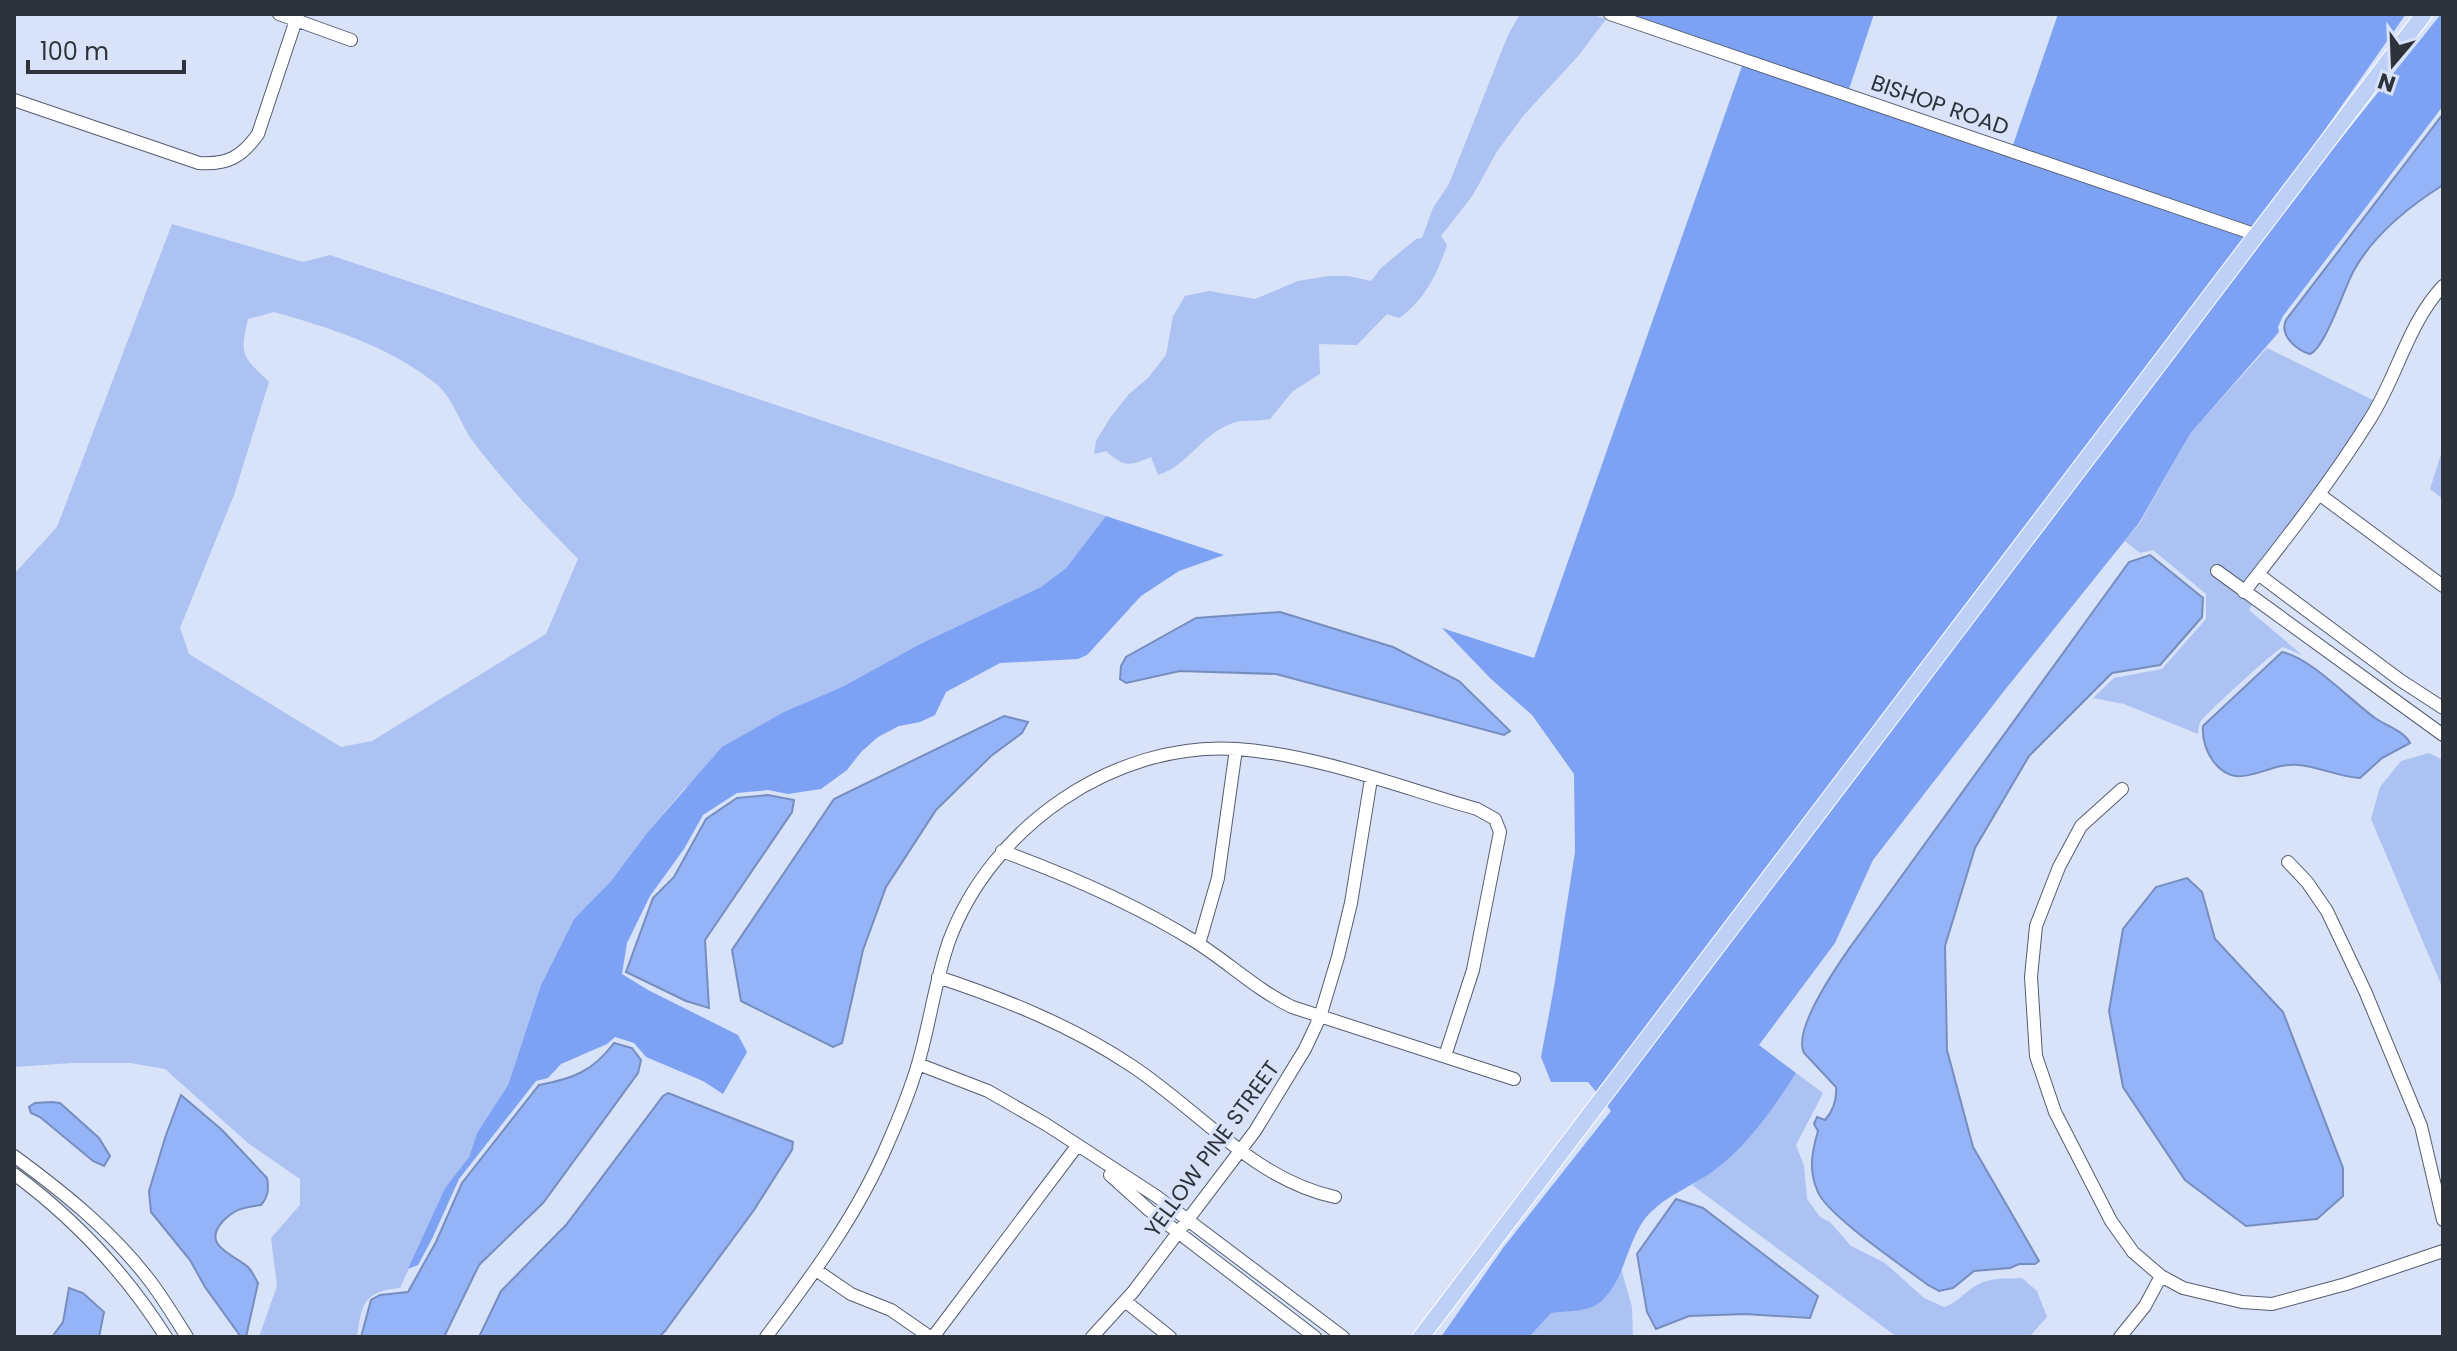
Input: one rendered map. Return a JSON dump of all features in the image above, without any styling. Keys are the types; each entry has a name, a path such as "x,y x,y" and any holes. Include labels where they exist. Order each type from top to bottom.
{"main road":[{"path":"1421,1337 2424,14"}],"street":[{"path":"279,14 297,17 351,40"},
{"name":"BISHOP ROAD","path":"1610,14 2257,235"},
{"path":"14,100 199,163 216,164 235,159 258,134 297,17"},
{"path":"2244,592 2319,494 2370,419 2392,381 2420,315 2443,286"},
{"path":"2319,494 2443,586"},
{"path":"2217,571 2443,735"},
{"path":"2258,574 2400,680 2443,708"},
{"path":"1199,944 1218,878 1236,749"},
{"path":"766,1337 845,1227 879,1164 918,1064 938,977 958,921 979,883 1002,851 1058,801 1098,779 1176,754 1236,749 1278,754 1371,779 1477,809 1495,819 1500,832 1473,970 1445,1056"},
{"name":"YELLOW PINE STREET","path":"1092,1337 1125,1301 1240,1151 1283,1089 1320,1017 1351,903 1371,779"},
{"path":"2122,789 2081,826 2059,867 2036,926 2031,977 2036,1056 2055,1112 2111,1221 2133,1252 2161,1276 2183,1288 2215,1297 2272,1304 2346,1284 2443,1251"},
{"path":"1002,851 1104,892 1199,944 1273,997 1320,1017 1514,1079"},
{"path":"2288,862 2307,882 2327,911 2365,991 2421,1126 2443,1220"},
{"path":"938,977 1028,1010 1089,1040 1151,1079 1260,1166 1298,1187 1335,1197"},
{"path":"918,1064 1006,1100 1156,1196 1343,1337"},
{"path":"1077,1146 1141,1204 1315,1337"},
{"path":"816,1270 851,1294 891,1310 932,1337 1077,1146"},
{"path":"14,1156 112,1238 150,1281 187,1337"},
{"path":"14,1174 42,1194 97,1248 139,1295 166,1337"},
{"path":"2120,1337 2145,1306 2161,1276"},
{"path":"1125,1301 1170,1337"}],"shaded area":[{"path":"1520,14 1591,14 1606,19 1579,55 1523,116 1496,153 1473,195 1441,236 1447,245 1443,256 1429,286 1416,303 1399,318 1387,314 1357,345 1319,344 1320,374 1293,391 1270,419 1237,422 1222,428 1169,471 1158,475 1151,457 1127,464 1106,451 1094,454 1096,441 1110,418 1166,355 1173,316 1185,296 1209,291 1255,299 1298,281 1329,276 1371,281 1381,268 1416,239 1422,238 1433,208 1449,184 1508,35"},
{"path":"1628,14 1874,14 1849,89"},
{"path":"2058,14 2406,14 2256,228 2013,145"},
{"path":"2441,14 2443,106 2283,316 2279,332 2190,434 2139,523 1873,860 1835,943 1759,1045 1796,1073 1769,1114 1725,1162 1651,1212 1636,1233 1615,1283 1599,1303 1583,1310 1551,1313 1529,1337 1441,1337 1503,1248 1611,1111 1605,1103 2262,237"},
{"path":"1742,66 2248,238 1598,1094 1588,1082 1551,1082 1541,1057 1575,852 1574,774 1532,715 1491,679 1442,628 1534,658"},
{"path":"2443,114 2443,185 2404,212 2381,234 2353,272 2322,341 2310,354 2299,349 2287,336 2286,320"},
{"path":"172,224 303,262 330,255 1106,516 1066,568 1041,587 920,644 842,687 684,789 611,881 574,919 541,985 508,1085 477,1133 469,1157 445,1188 400,1288 378,1293 366,1301 357,1337 259,1337 277,1286 271,1238 300,1205 300,1179 248,1143 165,1069 130,1063 14,1067 14,574 57,527","holes":["274,312 378,348 435,383 446,395 484,456 578,559 546,634 372,741 341,747 189,654 180,628 234,495 269,382 245,355 248,319"]},
{"path":"2267,348 2375,401 2326,475 2243,584 2216,563 2209,572 2252,605 2249,610 2302,655 2283,647 2277,651 2206,715 2200,723 2198,734 2124,704 2093,698 2114,678 2162,669 2206,619 2206,594 2153,550 2140,553 2125,541 2140,523 2190,434"},
{"path":"2443,448 2443,499 2430,489"},
{"path":"1106,516 1224,555 1179,571 1141,596 1087,655 1078,659 1000,663 946,692 935,715 899,726 878,737 847,770 821,789 788,794 768,790 737,793 703,815 684,849 650,896 627,943 622,974 738,1035 747,1052 723,1094 703,1081 646,1057 634,1043 615,1037 607,1044 561,1064 548,1078 536,1081 459,1179 418,1265 408,1269 445,1188 469,1157 477,1133 508,1085 541,985 574,919 611,881 647,833 722,747 784,712 842,687 920,644 1041,587 1066,568"},
{"path":"2150,555 2203,598 2202,617 2160,665 2112,673 2029,756 1975,848 1945,946 1947,1050 1973,1147 2039,1261 2010,1268 1974,1271 1953,1288 1939,1291 1850,1227 1818,1192 1812,1169 1818,1131 1814,1124 1817,1117 1825,1120 1830,1113 1836,1087 1804,1053 1804,1029 1818,998 1844,955 2129,562"},
{"path":"1280,612 1393,647 1459,681 1510,731 1504,735 1276,674 1180,671 1126,683 1120,679 1121,666 1126,657 1196,618"},
{"path":"2282,652 2305,662 2375,718 2404,735 2410,743 2382,758 2360,778 2299,765 2275,767 2242,776 2223,771 2208,753 2203,726"},
{"path":"1004,716 1028,722 1022,733 991,756 936,810 886,887 863,950 842,1043 833,1047 741,1001 732,950 834,799"},
{"path":"2429,753 2443,760 2443,989 2371,819 2380,787 2401,761"},
{"path":"768,795 794,800 792,812 705,940 709,1008 686,1001 626,972 653,898 674,877 706,819 737,798"},
{"path":"2187,878 2202,892 2215,939 2283,1012 2343,1168 2343,1196 2317,1219 2246,1226 2185,1180 2123,1087 2109,1011 2123,929 2156,887"},
{"path":"614,1043 632,1048 641,1060 638,1073 543,1203 479,1265 444,1337 361,1337 371,1300 380,1295 408,1292 436,1242 462,1183 539,1085 562,1080 590,1067"},
{"path":"1796,1073 1823,1093 1796,1145 1804,1166 1807,1199 1820,1217 1830,1222 1851,1246 1885,1263 1924,1298 1944,1307 1982,1282 2022,1278 2037,1291 2047,1317 2029,1337 1897,1337 1692,1185 1723,1162 1750,1135"},
{"path":"668,1093 793,1142 792,1150 754,1210 665,1331 659,1337 479,1337 501,1291 566,1225"},
{"path":"181,1095 222,1130 267,1178 267,1193 261,1205 232,1213 223,1221 215,1237 222,1249 248,1267 258,1283 246,1337 241,1337 205,1287 190,1260 151,1212 149,1191"},
{"path":"35,1103 60,1103 99,1138 110,1156 104,1166 93,1161 31,1113 29,1107"},
{"path":"1676,1199 1703,1208 1818,1296 1810,1318 1745,1314 1689,1316 1656,1329 1647,1312 1637,1254"},
{"path":"1621,1268 1632,1307 1633,1337 1529,1337 1551,1312 1577,1310 1614,1283"},
{"path":"69,1288 83,1293 104,1312 99,1337 52,1337 63,1322"}]}
